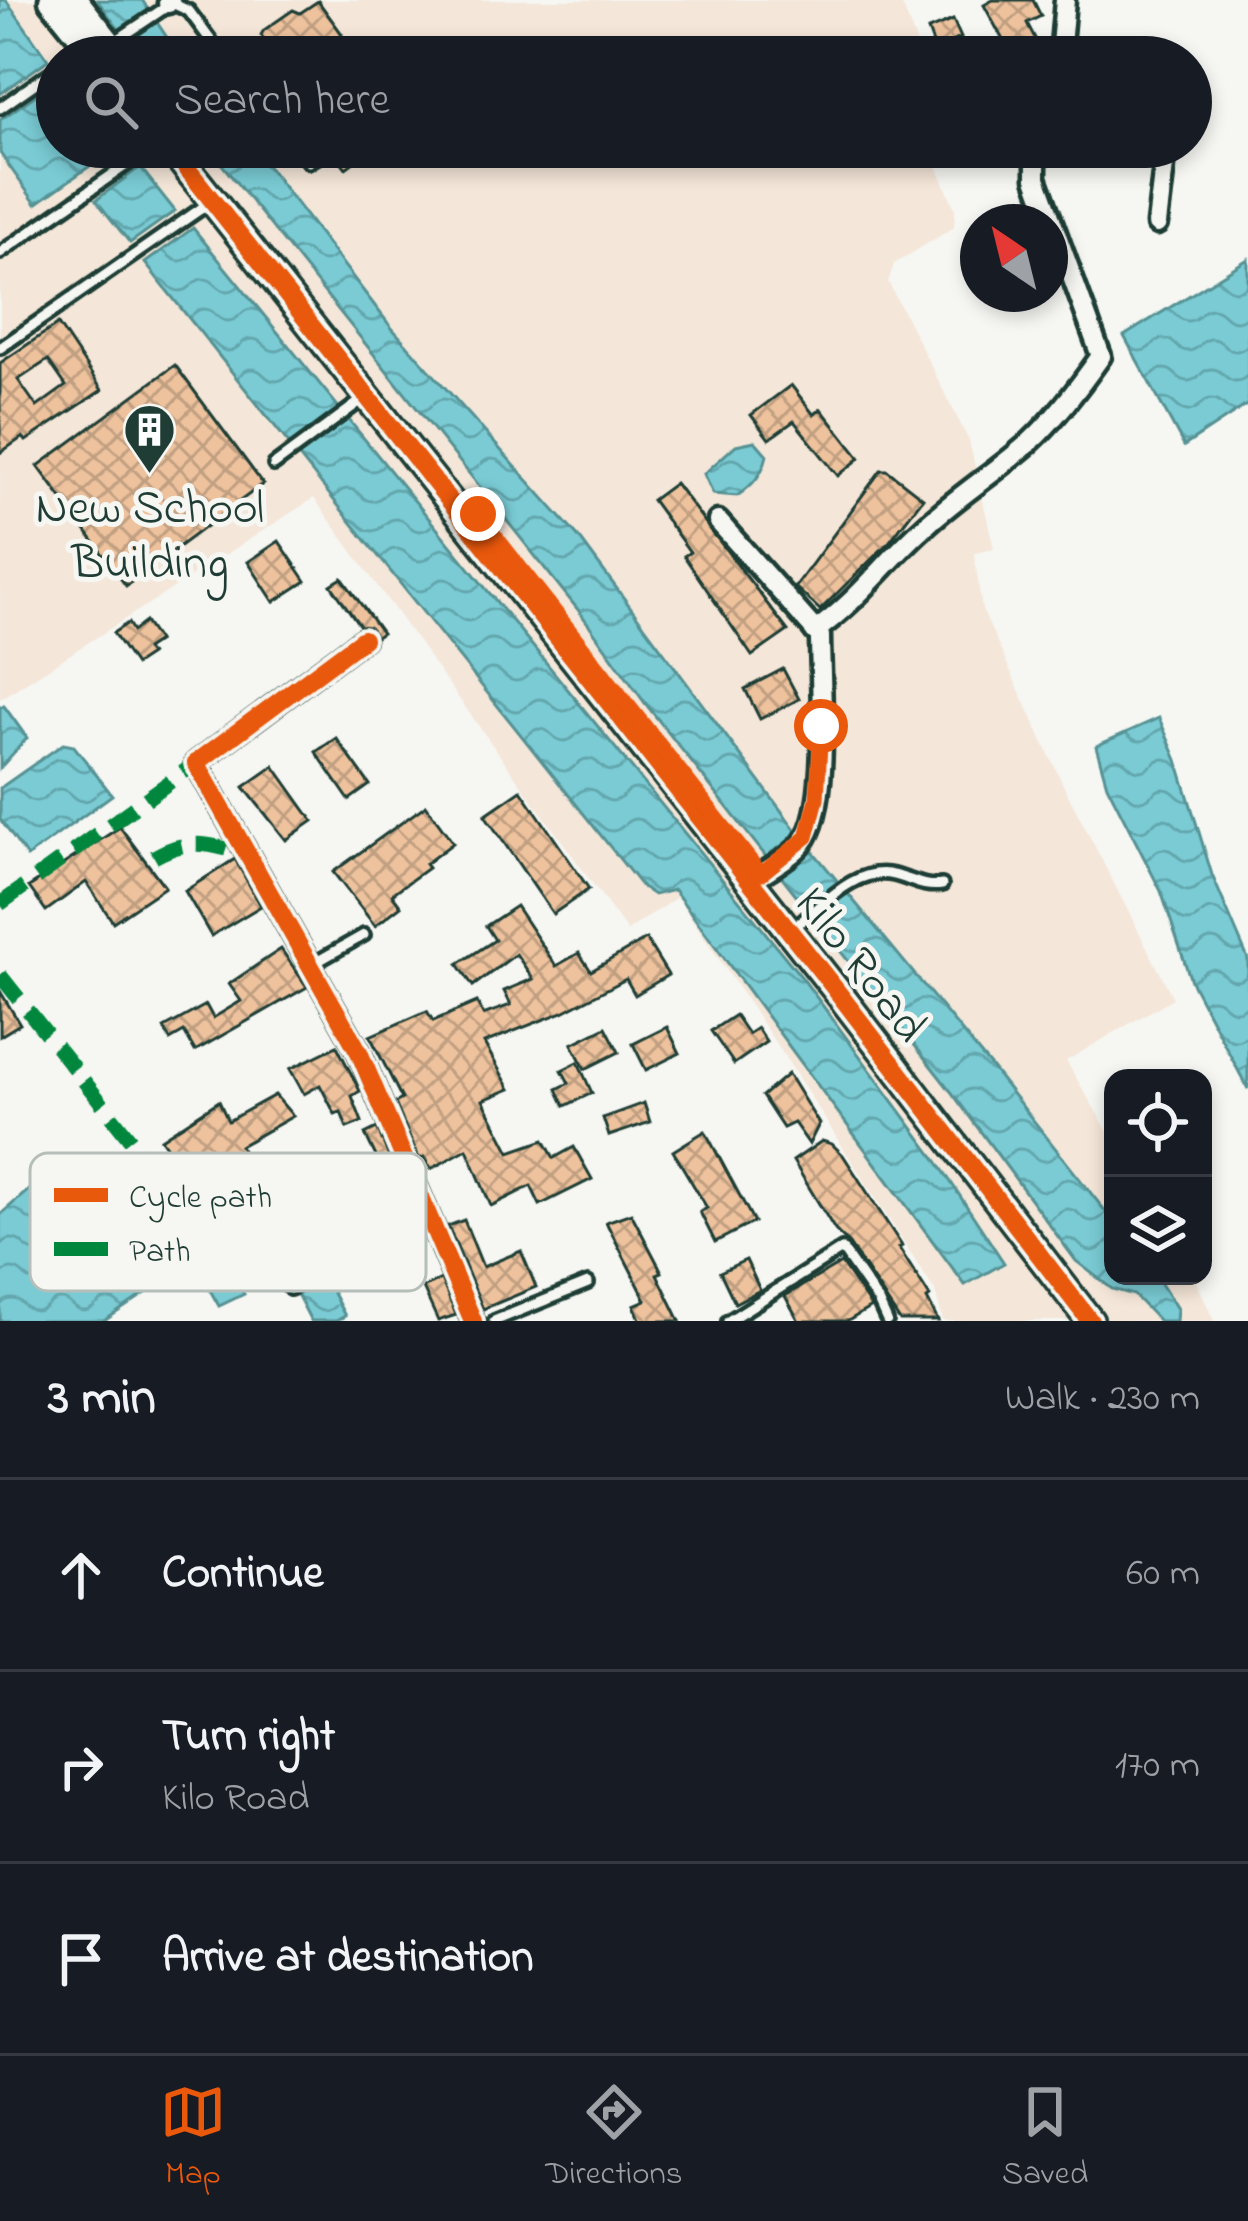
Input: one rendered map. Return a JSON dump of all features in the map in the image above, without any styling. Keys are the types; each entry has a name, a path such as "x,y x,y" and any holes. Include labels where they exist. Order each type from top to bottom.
{"street":[{"path":"52,0 84,36"},
{"path":"75,0 91,36"},
{"path":"1062,36 1065,0"},
{"name":"Kilo Road","path":"186,168 755,878 800,923 1105,1321"},
{"name":"Kilo Road","path":"205,168 755,878 1090,1321"},
{"path":"815,632 865,592 907,542 942,510 1032,440 1101,356 1036,168"},
{"path":"1157,224 1164,168"},
{"path":"718,521 820,636 821,764 815,808 801,845 755,878"},
{"path":"363,639 196,763 359,1052 402,1153"},
{"path":"426,1210 473,1321"}],"lane":[{"path":"121,36 169,2 184,7 207,36"},
{"path":"0,107 36,82"},
{"path":"0,253 122,168"},
{"path":"0,348 212,201"},
{"path":"274,466 366,397"},
{"path":"800,923 843,888 872,873 942,885"},
{"path":"311,965 364,935"},
{"path":"426,1229 433,1226"},
{"path":"728,1321 842,1249 887,1321"},
{"path":"494,1321 588,1283"}],"shaded area":[{"path":"0,0 900,0 914,36 36,36 36,168 938,168 955,209 954,227 894,264 888,282 969,441 994,549 974,553 982,610 1065,789 1173,998 1066,1061 1104,1125 1104,1285 1198,1285 1214,1321 943,1321 935,1291 677,897 627,931 314,498 0,699"}],"water":[{"path":"0,0 6,0 36,43 36,68 0,94"},
{"path":"97,0 142,0 166,36 124,36"},
{"path":"36,95 36,168 87,168 36,204 0,153 0,120"},
{"path":"141,168 175,211 130,243 96,200"},
{"path":"225,168 269,168 391,327 580,539 797,832 1104,1210 1104,1283 1076,1261 953,1094 645,703 579,611"},
{"path":"193,228 803,979 935,1158 1004,1263 965,1285 674,890 654,895 642,887 145,263"},
{"path":"1248,259 1248,404 1184,446 1124,336"},
{"path":"755,441 767,455 756,478 737,496 713,494 704,474 736,445"},
{"path":"4,706 27,738 0,768 0,707"},
{"path":"1159,718 1177,760 1212,875 1248,959 1248,1089 1191,981 1161,891 1107,785 1096,746"},
{"path":"63,744 74,746 112,795 27,857 0,819 0,788"},
{"path":"30,1189 30,1291 149,1291 104,1321 0,1321 0,1215"},
{"path":"1107,1285 1162,1285 1177,1309 1176,1321 1159,1321 1134,1295"},
{"path":"210,1291 242,1291 244,1294 219,1306"},
{"path":"332,1291 345,1316 336,1321 311,1321 296,1292"}],"building":[{"path":"993,0 1033,0 1041,16 1027,23 1034,36 1001,36 984,5"},
{"path":"318,1 342,34 261,35 293,10 300,13"},
{"path":"953,20 960,36 930,36 928,30"},
{"path":"58,324 102,390 0,453 0,363","holes":["48,360 66,386 37,407 18,380"]},
{"name":"New School Building","path":"175,365 263,484 126,586 38,466"},
{"path":"791,385 814,415 821,409 860,458 838,476 794,421 769,439 751,415"},
{"path":"881,470 923,498 890,541 820,610 795,587"},
{"path":"675,483 788,631 752,656 684,556 690,552 652,500"},
{"path":"279,541 306,581 274,602 248,562"},
{"path":"342,578 382,633 376,637 369,627 360,626 331,585"},
{"path":"145,622 158,641 146,649 150,655 135,665 113,633 128,623 133,631"},
{"path":"783,669 799,699 760,719 745,689"},
{"path":"336,738 370,785 349,800 316,752"},
{"path":"274,766 313,821 286,840 244,787"},
{"path":"521,790 589,889 553,914 485,815"},
{"path":"426,805 453,843 392,894 401,906 375,926 333,872"},
{"path":"120,827 165,887 113,922 86,882 46,911 29,887"},
{"path":"235,859 261,906 211,936 185,891"},
{"path":"516,906 556,966 579,953 591,971 646,939 668,975 635,995 626,979 563,1012 484,1043 510,1089 483,1100 510,1152 544,1140 554,1158 574,1147 592,1179 540,1205 531,1186 491,1206 467,1149 431,1169 426,1153 416,1153 395,1103 402,1099 370,1036 427,1011 433,1021 477,1002 483,1015 511,1005 504,991 533,979 516,954 473,986 458,964 495,940 486,926"},
{"path":"281,949 307,987 195,1051 184,1032 170,1040 164,1028 206,1005 213,1018 241,1001 229,984"},
{"path":"0,991 20,1024 0,1036"},
{"path":"735,1015 748,1034 757,1028 766,1042 734,1064 711,1031"},
{"path":"606,1027 619,1052 585,1069 572,1044"},
{"path":"667,1027 680,1053 646,1070 633,1044"},
{"path":"337,1046 360,1091 352,1096 362,1122 347,1128 320,1085 304,1094 290,1069"},
{"path":"578,1062 592,1093 565,1106 557,1089 569,1083 562,1070"},
{"path":"788,1074 819,1124 809,1144 794,1123 783,1128 762,1096"},
{"path":"275,1095 293,1116 240,1146 243,1153 171,1153 161,1139 219,1101 228,1121"},
{"path":"644,1103 650,1122 609,1136 603,1118"},
{"path":"377,1128 387,1153 374,1153 365,1134"},
{"path":"705,1131 754,1222 715,1242 700,1212 707,1208 673,1151"},
{"path":"822,1141 843,1155 902,1246 938,1321 900,1321 835,1230 793,1161"},
{"path":"631,1213 662,1272 657,1274 680,1321 641,1321 634,1305 646,1300 606,1222"},
{"path":"464,1220 483,1267 521,1251 536,1287 483,1309 448,1226"},
{"path":"746,1260 760,1290 735,1303 720,1272"},
{"path":"841,1263 871,1307 848,1321 799,1321 785,1296"},
{"path":"441,1279 456,1315 438,1321 426,1286"}],"marked path":[{"path":"0,904 196,763"},
{"path":"154,857 191,845 251,856"},
{"path":"0,975 141,1153"}],"cycle path":[{"path":"187,168 836,990 1090,1321"},
{"path":"363,639 196,763 359,1052 402,1153"},
{"path":"426,1210 473,1321"}],"place":[{"name":"New School Building","path":"150,475"}],"route":[{"path":"478,514 761,874 807,837 817,799 821,726"}]}
